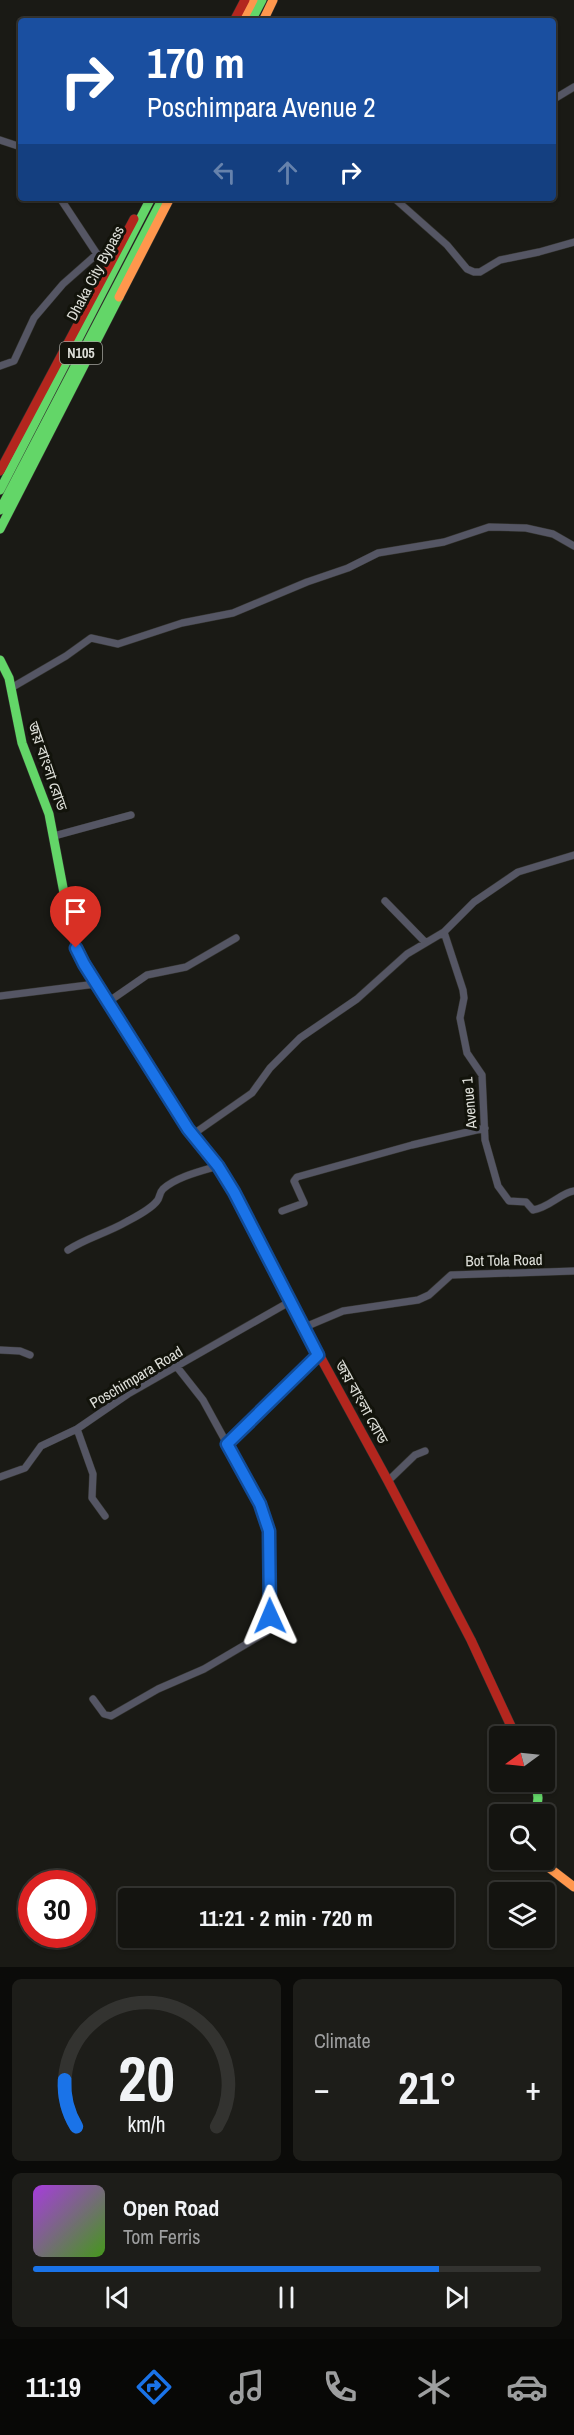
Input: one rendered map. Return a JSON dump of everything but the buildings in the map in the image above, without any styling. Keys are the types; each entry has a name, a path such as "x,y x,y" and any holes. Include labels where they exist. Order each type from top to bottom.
{"main road":[{"path":"236,18 245,0"},
{"path":"244,18 253,0"},
{"path":"253,18 262,0"},
{"path":"264,18 273,0"},
{"path":"0,471 143,201"},
{"name":"Dhaka City Bypass","path":"0,490 149,201"},
{"name":"N105","path":"0,510 161,201"},
{"path":"0,528 168,201"},
{"name":"জয় বাংলা রোড","path":"0,660 9,678 22,743 44,796 54,836 72,935 84,964 192,1135 218,1166 388,1481 471,1640 511,1726"},
{"path":"552,1870 574,1887"}],"street":[{"path":"556,98 574,87"},
{"path":"0,140 18,146"},
{"path":"62,201 97,254 113,258"},
{"path":"397,201 447,245 467,268 474,272 480,272 500,260 574,242"},
{"path":"0,366 14,361 34,318 63,284 97,254"},
{"path":"11,688 66,656 91,638 97,637 105,643 118,644 182,623 232,613 390,550 444,542 489,527 509,527 547,533 574,546"},
{"path":"54,836 131,815"},
{"path":"192,1135 252,1093 270,1068 300,1038 352,1003 407,954 444,932 466,909 515,873 574,855"},
{"path":"385,901 425,942"},
{"name":"Avenue 1","path":"444,932 464,990 460,1018 466,1048 482,1075 485,1140 498,1186 509,1201 526,1202 533,1210 556,1202 570,1191 574,1191"},
{"path":"108,1002 147,975 186,967 236,938"},
{"path":"0,996 96,984"},
{"path":"282,1210 304,1203 294,1181 297,1177 412,1145 485,1128"},
{"path":"68,1250 82,1241 117,1227 144,1211 158,1200 159,1193 164,1188 192,1174 218,1166"},
{"name":"Bot Tola Road","path":"305,1327 343,1311 418,1300 429,1295 450,1275 574,1270"},
{"name":"Poschimpara Road","path":"0,1477 25,1468 39,1448 77,1429 128,1394 291,1301"},
{"path":"0,1350 20,1352 30,1356"},
{"path":"227,1444 318,1355"},
{"path":"93,1699 104,1714 111,1716 158,1689 204,1669 270,1630 269,1531 260,1504 199,1394 177,1367"},
{"path":"77,1429 93,1474 92,1498 105,1516"},
{"path":"388,1481 415,1455 425,1451"}],"traffic: fast":[{"path":"253,18 262,0"},
{"path":"0,490 149,201"},
{"path":"0,510 161,201"},
{"path":"0,529 119,297"},
{"path":"0,660 9,678 22,743 49,814 72,935"},
{"path":"191,1132 239,1202 304,1327"},
{"path":"537,1792 537,1804"}],"traffic: slow":[{"path":"244,18 253,0"},
{"path":"264,18 273,0"},
{"path":"119,297 168,201"},
{"path":"552,1870 574,1887"}],"traffic: jam":[{"path":"236,18 245,0"},
{"path":"0,471 134,219"},
{"path":"72,935 80,955 191,1132"},
{"path":"304,1327 471,1640 511,1726"}],"route":[{"path":"76,948 154,1077 234,1192 318,1355 227,1444 260,1504 269,1531 270,1616"}]}
